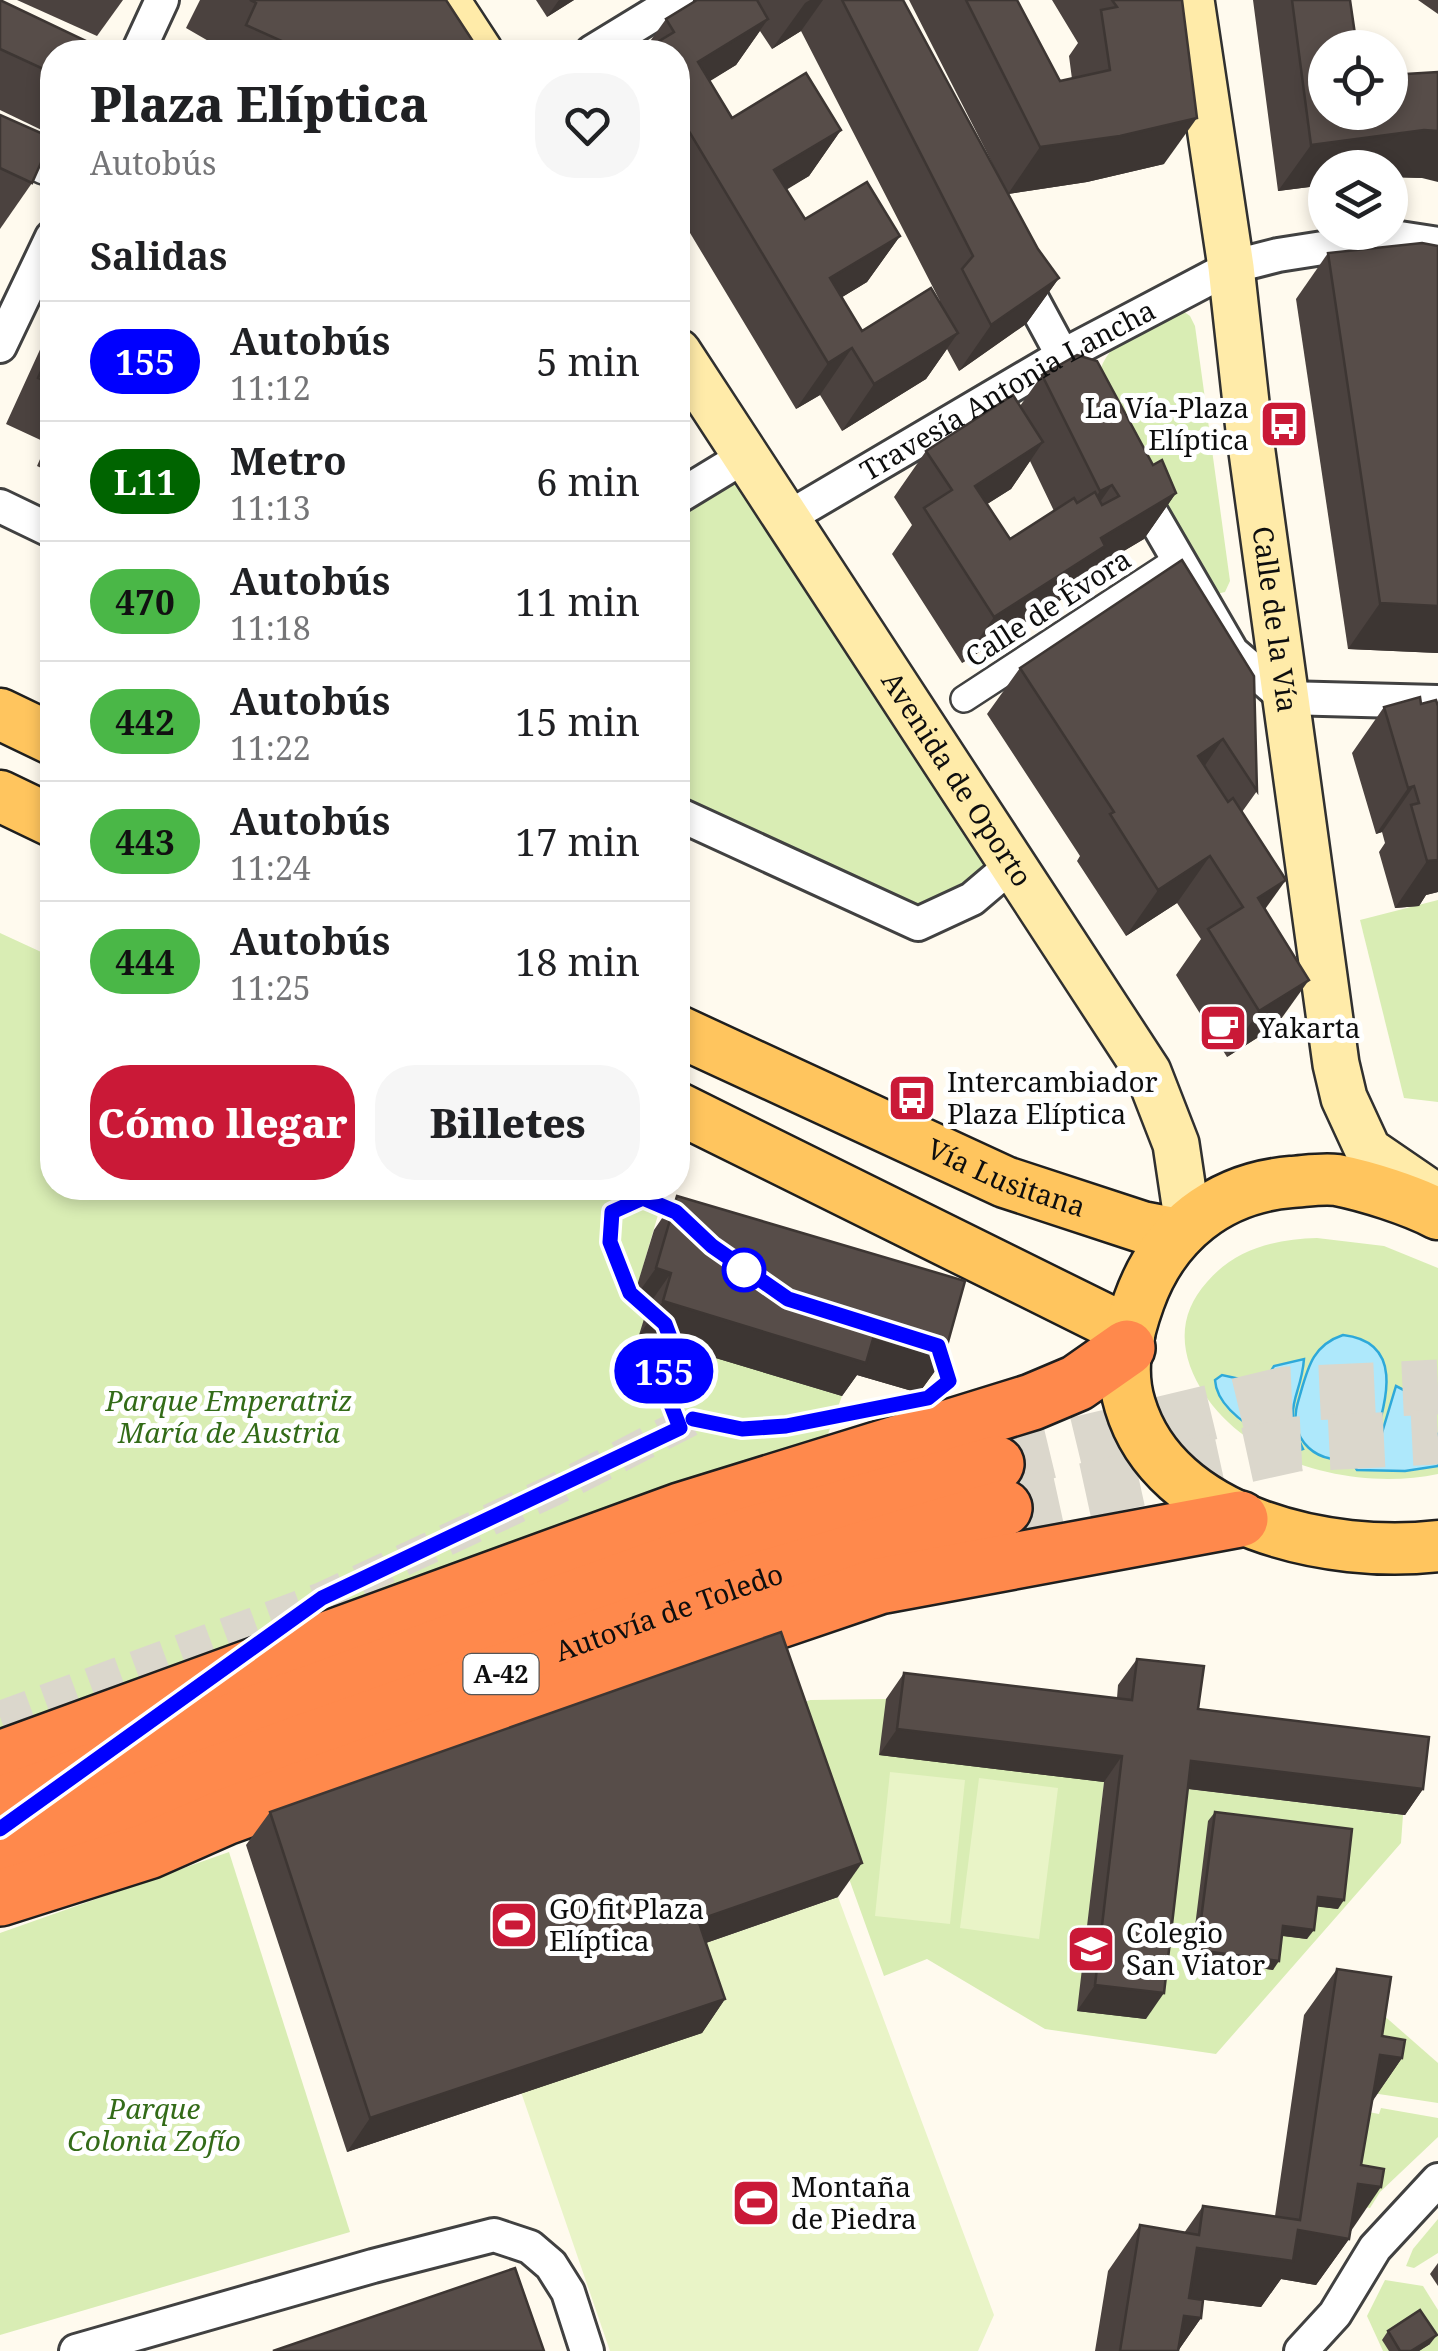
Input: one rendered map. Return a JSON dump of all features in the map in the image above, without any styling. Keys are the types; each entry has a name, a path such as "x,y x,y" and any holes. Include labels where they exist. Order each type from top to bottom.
{"highway":[{"path":"0,1759 680,1511 1032,1402 1076,1382 1128,1342"},
{"name":"Autovía de Toledo","path":"0,1805 749,1535 1000,1486 766,1578 0,1850"},
{"path":"0,1898 148,1851 226,1817 878,1586 1240,1518"}],"main road":[{"path":"446,0 472,40"},
{"name":"Calle de la Vía","path":"1190,0 1231,267 1236,334 1336,1064 1344,1098 1368,1150 1438,1198"},
{"name":"Avenida de Oporto","path":"690,370 1148,1072 1176,1144 1184,1230"},
{"path":"0,714 40,733"},
{"path":"0,796 40,815"},
{"name":"Vía Lusitana","path":"690,1037 1004,1182 1142,1228 1184,1230"},
{"path":"690,1114 1110,1322 1128,1342"},
{"path":"1428,1556 1319,1541 1240,1518 1174,1476 1146,1442 1130,1404 1124,1368 1143,1290 1184,1230 1220,1200 1272,1184 1335,1180 1438,1214"}],"street":[{"path":"144,40 162,0"},
{"path":"612,40 678,0"},
{"path":"1169,50 1206,117"},
{"path":"0,151 40,170"},
{"name":"Travesía Antonia Lancha","path":"787,518 1062,356 1231,267 1278,255 1394,237 1438,244"},
{"path":"1000,239 1096,418"},
{"path":"0,346 40,295"},
{"path":"1115,449 1232,652 1285,698 1438,702"},
{"path":"690,489 747,455"},
{"path":"0,506 40,525"},
{"name":"Calle de Évora","path":"964,699 1166,567"},
{"path":"690,820 918,924 972,898 1012,865"},
{"path":"1301,2351 1335,2314 1375,2248 1438,2180"},
{"path":"76,2351 392,2260 494,2235 530,2247 551,2265 568,2292 587,2351"},
{"path":"1333,2351 1335,2314"}],"green space":[{"path":"1183,311 1195,326 1230,581 1225,592 1212,595 1099,377 1103,363 1120,343"},
{"path":"747,455 1012,865 918,924 690,820 690,490"},
{"path":"1438,900 1438,1102 1404,1098 1360,920"},
{"name":"Parque Emperatriz María de Austria","path":"0,933 40,951 40,1200 660,1200 633,1301 648,1306 640,1334 842,1396 822,1450 0,1741"},
{"path":"1317,1238 1384,1246 1438,1268 1438,1474 1403,1479 1367,1478 1330,1473 1294,1462 1260,1446 1231,1425 1207,1398 1190,1366 1186,1321 1200,1291 1218,1271 1257,1248"},
{"path":"886,1699 1104,1782 1078,2011 1146,2018 1173,1787 1403,1815 1401,1843 1216,2054 1045,2029 927,1959 884,1976 788,1709 810,1700"},
{"path":"890,1772 965,1780 950,1924 875,1916"},
{"path":"979,1778 1058,1788 1039,1939 960,1928"},
{"name":"Parque Colonia Zofío","path":"229,1852 350,2232 0,2335 0,1933"},
{"name":"Montaña de Piedra","path":"838,1897 994,2315 978,2351 610,2351 521,2092 674,1954"},
{"path":"1365,1999 1438,2063 1438,2103 1372,2093"},
{"path":"1381,2108 1438,2118 1438,2137 1380,2192 1370,2208 1339,2202 1353,2109 1379,2114"},
{"path":"1438,2219 1438,2253 1414,2268 1406,2266 1413,2249"},
{"path":"1385,2280 1423,2286 1438,2310 1438,2351 1383,2351 1367,2316"}],"water":[{"path":"1343,1335 1362,1340 1375,1349 1383,1361 1386,1391 1374,1441 1365,1450 1342,1459 1319,1455 1309,1448 1296,1425 1296,1414 1313,1358 1325,1345"},
{"path":"1304,1359 1293,1412 1303,1449 1297,1451 1234,1414 1218,1392 1215,1380 1222,1375 1263,1384 1274,1366"},
{"path":"1396,1386 1416,1403 1420,1429 1438,1434 1438,1466 1405,1471 1357,1470 1353,1464 1378,1446"}],"building":[{"path":"0,0 84,40 40,40 40,67 0,49"},
{"path":"250,0 446,0 472,40 279,40 246,25 256,3"},
{"path":"697,0 757,0 768,19 698,62 732,118 806,73 841,130 774,170 805,219 867,182 900,236 830,278 862,331 931,288 958,333 874,384 852,348 828,363 690,133 690,40 661,40 674,32 666,19"},
{"path":"842,0 903,0 1038,249 1059,278 991,325 962,269 973,256"},
{"path":"966,0 1017,0 1060,81 1110,70 1101,10 1117,7 1112,0 1182,0 1197,118 1120,136 1040,147"},
{"path":"1292,0 1350,0 1354,30 1308,30 1308,122"},
{"path":"1438,72 1438,131 1311,145 1309,130 1408,130 1408,74"},
{"path":"0,115 40,133 40,165 32,183 0,168"},
{"path":"1408,244 1438,246 1438,606 1380,603 1328,253 1408,250"},
{"path":"1077,355 1097,361 1153,465 1162,460 1176,493 1101,538 1105,546 994,617 924,508 952,490 926,451 1013,395 1043,442 975,486 1010,539 1074,498 1077,503 1095,492 1102,505 1119,496 1112,485 1100,491 1042,375"},
{"path":"1182,560 1254,676 1257,791 1223,739 1198,756 1228,802 1233,798 1286,880 1258,898 1309,980 1259,1011 1208,929 1243,907 1210,856 1158,890 1110,814 1114,812 1020,668"},
{"path":"1420,697 1421,704 1436,700 1438,706 1438,860 1427,861 1411,805 1419,803 1414,786 1408,788 1384,707"},
{"path":"676,1200 690,1200 965,1281 943,1360 873,1339 866,1363 663,1301 671,1273 656,1268"},
{"name":"GO fit Plaza Elíptica","path":"781,1632 862,1863 698,1920 725,1999 370,2118 270,1812"},
{"path":"1137,1659 1204,1666 1198,1709 1429,1737 1423,1789 1191,1761 1164,1993 1095,1985 1122,1756 897,1729 904,1673 1132,1700"},
{"path":"1215,1812 1352,1829 1344,1900 1318,1897 1314,1930 1283,1926 1279,1961 1197,1950"},
{"path":"1337,1969 1391,1977 1382,2036 1405,2040 1402,2058 1380,2055 1361,2165 1384,2169 1381,2187 1358,2184 1349,2239 1298,2230 1293,2261 1197,2248 1189,2298 1203,2300 1201,2318 1184,2316 1178,2351 1120,2351 1140,2225 1199,2235 1203,2206 1300,2220"},
{"path":"515,2268 544,2351 273,2351"},
{"path":"1420,2310 1437,2335 1411,2351 1400,2351 1388,2331"}],"tunnel":[{"path":"996,1464 1286,1394 1438,1387"},
{"path":"0,1717 322,1598 554,1490 693,1419"},
{"path":"1004,1508 1297,1444 1438,1437"}],"bus line":[{"name":"155","path":"0,1829 322,1598 680,1428 661,1379 674,1348 665,1324 630,1293 610,1242 612,1212 639,1200"},
{"name":"155","path":"648,1200 676,1212 712,1246 788,1299 938,1346 949,1381 928,1398 786,1426 742,1429 693,1419"}],"place":[{"name":"La Vía-Plaza Elíptica","path":"1284,424"},
{"name":"Yakarta","path":"1223,1028"},
{"name":"Intercambiador Plaza Elíptica","path":"912,1098"},
{"name":"GO fit Plaza Elíptica","path":"514,1925"},
{"name":"Colegio San Viator","path":"1091,1949"},
{"name":"Montaña de Piedra","path":"756,2203"}]}
